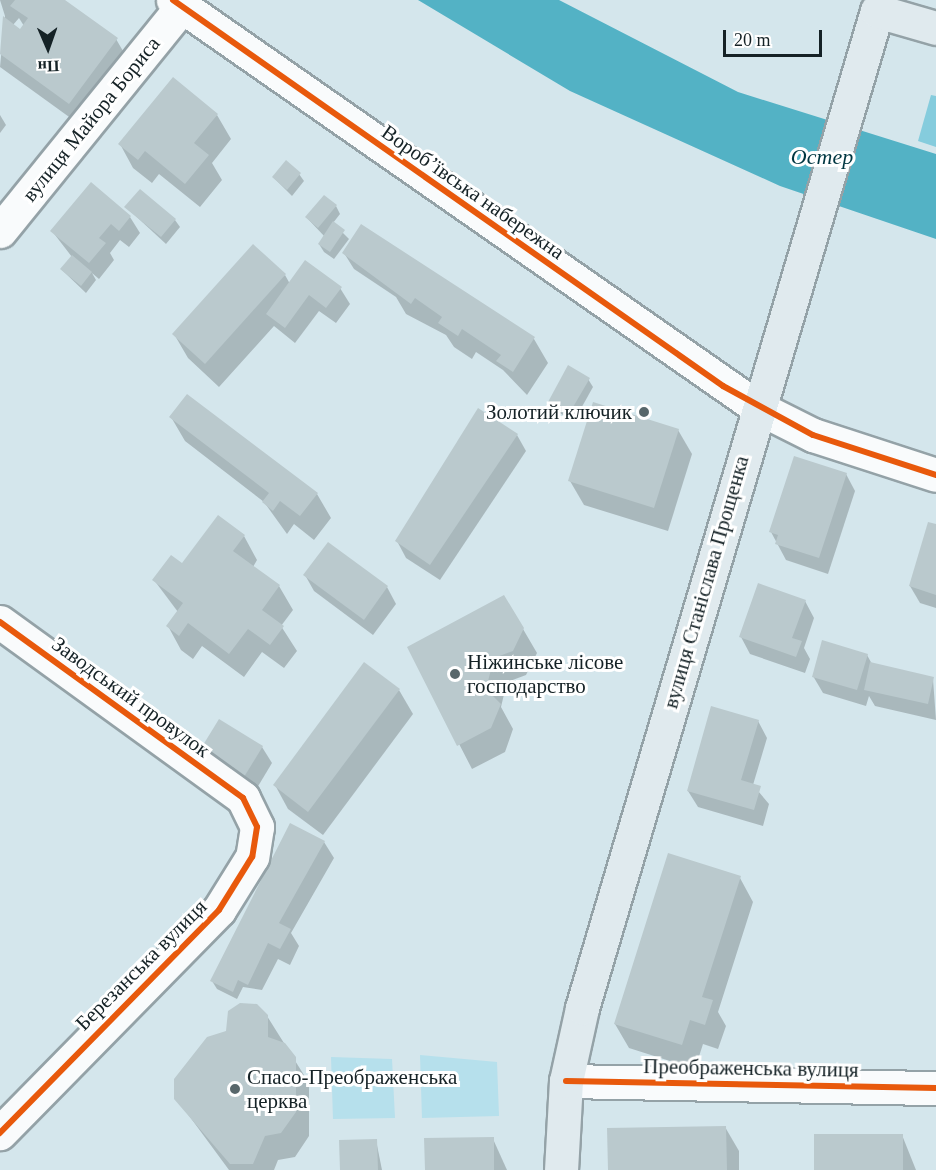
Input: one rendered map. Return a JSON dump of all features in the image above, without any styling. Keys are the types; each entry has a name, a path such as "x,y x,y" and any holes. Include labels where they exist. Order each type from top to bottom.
{"main road":[{"name":"вулиця Станіслава Прощенка","path":"561,1170 566,1081 582,1008 802,252 854,91 878,5"},
{"path":"878,5 936,28"}],"street":[{"name":"вулиця Майора Бориса","path":"0,231 177,3"},
{"name":"Воробʼївська набережна","path":"177,3 757,407 813,435 936,475"},
{"name":"Заводський провулок","path":"0,622 243,798"},
{"name":"Березанська вулиця","path":"3,1122 219,910 252,856 257,827 243,798"},
{"name":"Преображенська вулиця","path":"566,1081 936,1088"}],"shaded area":[{"path":"931,95 936,96 936,147 918,141"},
{"path":"420,1055 497,1062 499,1116 422,1118"},
{"path":"331,1057 392,1059 395,1118 333,1119"}],"water":[{"name":"Остер","path":"418,0 559,0 738,92 936,154 936,239 780,186 570,91"}],"building":[{"path":"15,0 65,0 118,38 69,104 0,54 3,16 20,29 28,18 10,6"},
{"path":"173,77 218,114 194,143 209,155 185,184 145,151 138,160 118,144"},
{"path":"286,160 301,173 287,190 272,177"},
{"path":"91,182 131,216 119,231 111,224 99,238 106,243 89,263 50,231"},
{"path":"140,189 176,219 161,237 124,207"},
{"path":"324,195 337,205 318,228 305,217"},
{"path":"333,221 345,230 330,252 318,244"},
{"path":"361,224 535,337 513,372 496,361 501,355 462,329 458,336 438,323 442,317 415,298 411,304 342,253"},
{"path":"253,244 286,274 205,364 172,334"},
{"path":"72,255 92,272 81,286 60,269"},
{"path":"305,260 342,287 326,308 309,295 285,328 266,314"},
{"path":"568,365 590,378 569,414 548,402"},
{"path":"187,394 318,493 300,516 280,501 273,511 262,502 269,493 169,417"},
{"path":"593,402 679,429 654,508 568,481"},
{"path":"478,408 518,434 430,565 395,541"},
{"path":"794,456 847,473 819,558 775,544 778,535 769,532"},
{"path":"218,515 245,535 233,551 280,585 262,610 284,626 270,645 248,629 229,654 188,623 179,636 166,626 183,603 152,580 171,555 182,563"},
{"path":"928,522 936,524 936,595 909,586"},
{"path":"328,542 388,586 364,620 303,575"},
{"path":"758,583 806,600 792,638 802,641 796,657 739,637"},
{"name":"Ніжинське лісове господарство","path":"504,595 524,628 513,651 494,658 486,689 501,704 491,728 457,746 407,647"},
{"path":"822,640 868,654 857,690 812,677"},
{"path":"364,662 400,689 308,812 273,785"},
{"path":"870,662 934,677 928,704 864,690"},
{"path":"711,706 759,720 741,780 761,786 754,810 687,791"},
{"path":"219,719 263,746 244,777 200,750"},
{"path":"290,823 325,841 279,923 291,929 280,949 268,943 248,985 238,980 233,992 210,981"},
{"path":"668,853 741,876 702,997 713,1000 705,1025 690,1020 682,1045 614,1024"},
{"name":"Спасо-Преображенська церква","path":"240,1003 257,1004 268,1015 268,1037 285,1043 296,1057 296,1112 281,1133 265,1136 253,1164 230,1164 174,1099 174,1079 207,1037 226,1031 228,1011"},
{"path":"726,1126 727,1170 608,1170 607,1128"},
{"path":"814,1134 903,1134 903,1170 814,1170"},
{"path":"494,1137 494,1170 425,1170 424,1138"},
{"path":"377,1139 378,1170 340,1170 339,1140"}],"cycle path":[{"path":"173,0 723,386 813,435 936,475"},
{"path":"0,622 243,798 257,827 252,857 219,910 0,1133"},
{"path":"566,1081 936,1088"}],"place":[{"name":"Золотий ключик","path":"644,412"},
{"name":"Ніжинське лісове господарство","path":"455,674"},
{"name":"Спасо-Преображенська церква","path":"235,1089"}]}
